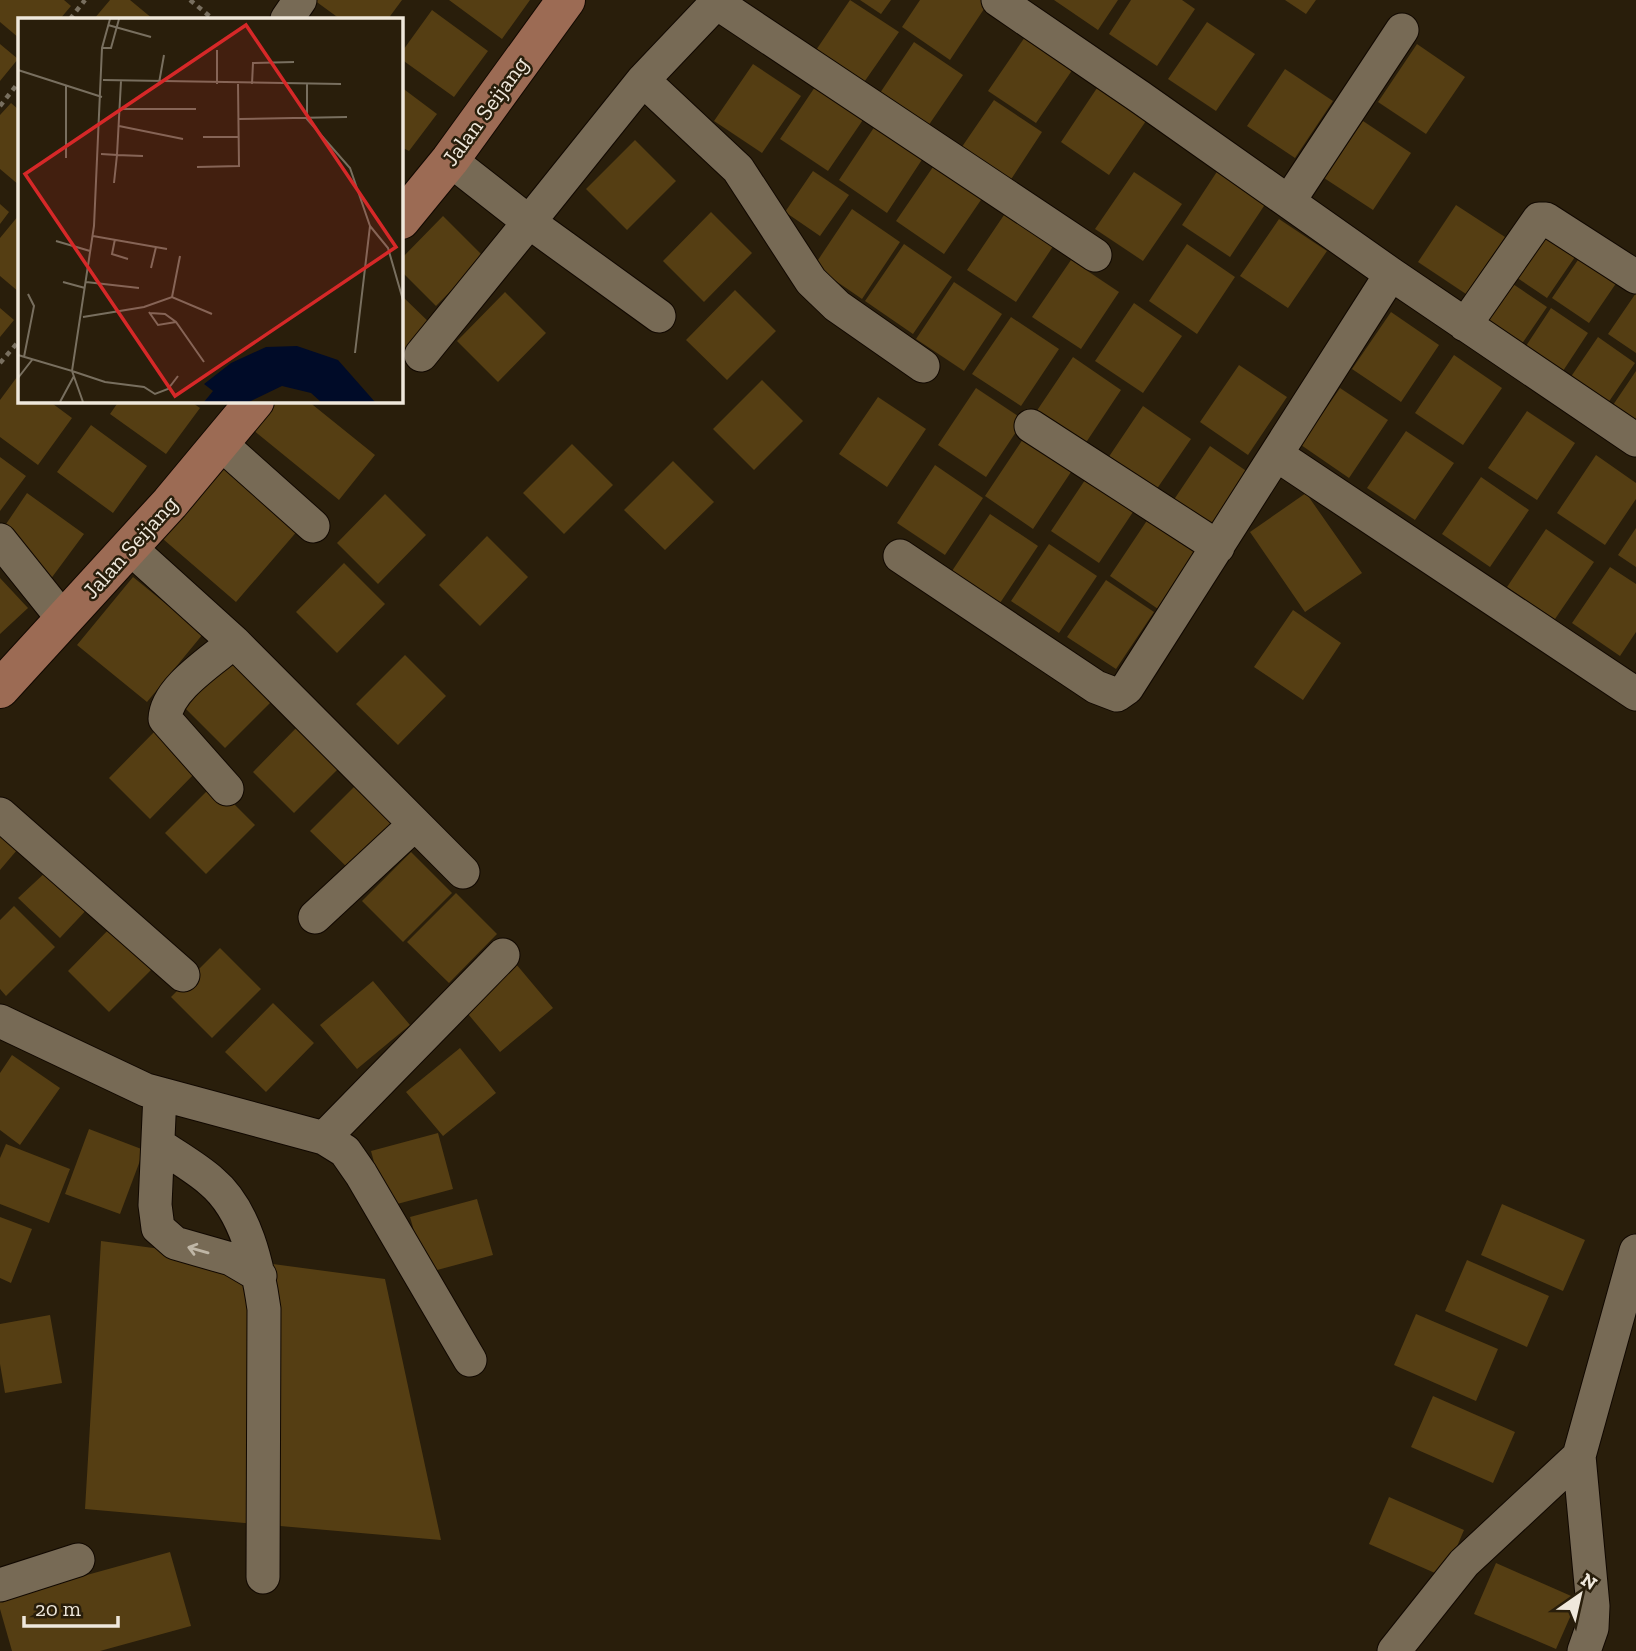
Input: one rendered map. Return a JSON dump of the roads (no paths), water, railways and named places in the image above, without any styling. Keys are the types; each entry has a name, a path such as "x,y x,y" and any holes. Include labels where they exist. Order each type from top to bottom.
{"main road":[{"name":"Jalan Seijang","path":"402,219 450,160 566,0"},
{"name":"Jalan Seijang","path":"0,689 129,547 254,402"}],"street":[{"path":"288,18 300,0"},
{"path":"998,0 1391,274 1636,440"},
{"path":"421,355 643,80 718,1 1095,255"},
{"path":"1289,201 1402,30"},
{"path":"643,80 738,169 811,281 836,306 923,366"},
{"path":"450,160 529,222 659,316"},
{"path":"1465,325 1539,219 1546,219 1636,277"},
{"path":"900,556 1096,687 1117,695 1127,688 1391,274"},
{"path":"1031,426 1218,547"},
{"path":"220,443 313,526"},
{"path":"1277,455 1634,695"},
{"path":"0,540 64,620"},
{"path":"129,547 233,642 463,872"},
{"path":"227,789 165,719 165,711 173,695 233,642"},
{"path":"0,814 183,975"},
{"path":"315,917 415,824"},
{"path":"324,1138 503,955"},
{"path":"0,1021 146,1090 324,1138 345,1152 361,1174 470,1360"},
{"path":"160,1094 155,1205 158,1228 175,1242 232,1259 260,1276"},
{"path":"158,1144 212,1181 229,1200 243,1228 260,1276 264,1309 263,1577"},
{"path":"1584,1651 1592,1628 1593,1606 1579,1456 1636,1251"},
{"path":"1394,1651 1464,1563 1579,1456"},
{"path":"0,1585 78,1560"}]}
